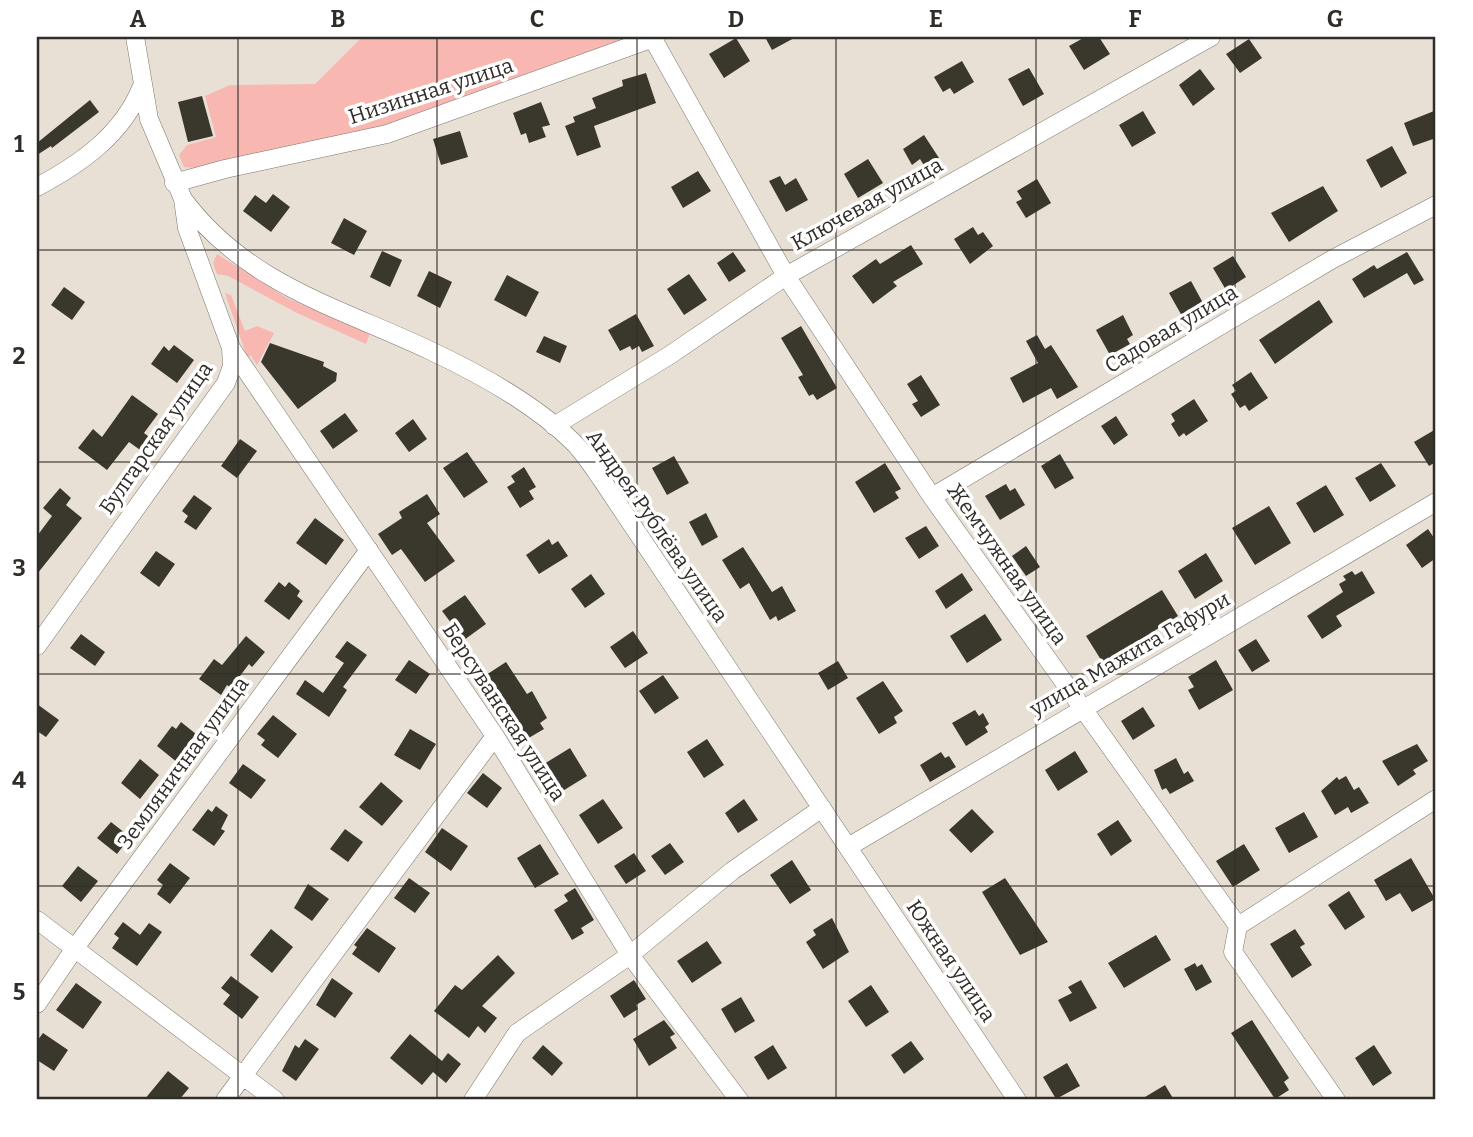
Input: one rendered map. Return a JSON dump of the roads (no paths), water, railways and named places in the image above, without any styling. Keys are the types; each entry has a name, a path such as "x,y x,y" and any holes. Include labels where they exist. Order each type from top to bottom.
{"street":[{"name":"Булгарская улица","path":"37,646 226,383 232,366 231,348 187,228 178,191 149,119 135,37"},
{"name":"Ключевая улица","path":"554,426 670,355 786,276 1211,37"},
{"name":"Жемчужная улица","path":"654,38 786,276 932,497 1238,926"},
{"name":"Низинная улица","path":"178,191 225,169 387,134 654,38"},
{"path":"37,187 89,154 120,127 132,111 142,86"},
{"name":"Андрея Рублёва улица","path":"178,191 223,246 275,282 443,357 491,382 573,442 602,480 848,847"},
{"name":"Садовая улица","path":"932,497 1331,260 1436,205"},
{"name":"Берсуванская улица","path":"231,348 323,487 495,736 630,954 739,1100"},
{"name":"улица Мажита Гафури","path":"848,847 1080,708 1436,502"},
{"name":"Земляничная улица","path":"37,1004 75,948 369,550"},
{"path":"225,1100 495,736"},
{"path":"1336,1100 1233,952 1238,926 1436,799"},
{"path":"473,1100 517,1033 630,954 732,871 822,808"},
{"name":"Южная улица","path":"848,847 1017,1100"},
{"path":"37,920 275,1100"},
{"path":"716,1100 727,1084"}]}
